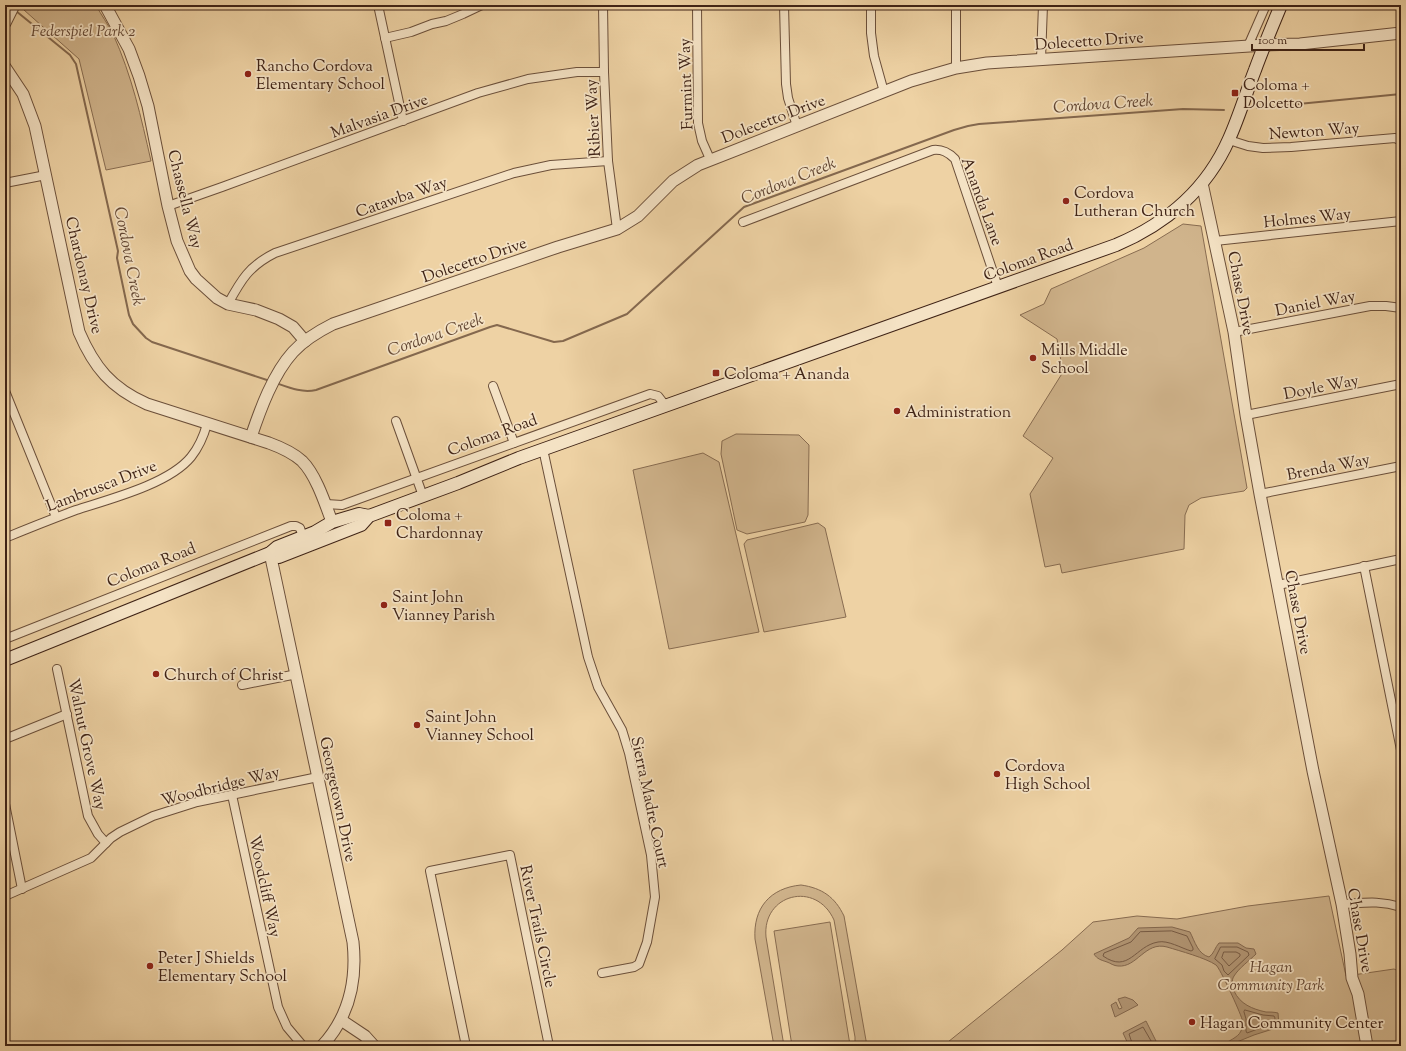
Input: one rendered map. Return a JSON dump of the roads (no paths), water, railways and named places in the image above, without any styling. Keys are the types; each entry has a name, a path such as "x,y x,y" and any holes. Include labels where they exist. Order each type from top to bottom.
{"main road":[{"name":"Coloma Road","path":"270,554 279,557 361,525 369,516 458,484 519,458 1116,245 1142,233 1171,213 1187,199 1202,183 1220,157 1229,140 1281,5"},
{"name":"Coloma Road","path":"5,660 270,554 277,547 303,537 332,522 358,514 369,516"},
{"path":"332,522 341,527 351,525 358,526"}],"street":[{"name":"Chassella Way","path":"105,5 128,49 139,76 148,106 168,206 177,241 190,271 206,290 228,304 256,310 279,319 293,327 305,341"},
{"path":"378,5 403,121"},
{"path":"385,38 411,32 432,24 446,21 482,5"},
{"name":"Ribier Way","path":"604,5 604,72 608,161 617,229"},
{"name":"Furmint Way","path":"697,5 698,123 702,141 710,159"},
{"path":"784,5 786,84 788,98 797,126"},
{"path":"871,5 871,33 874,56 884,92"},
{"path":"956,5 956,68"},
{"path":"1041,59 1043,5"},
{"path":"1248,46 1266,5"},
{"path":"5,23 12,8"},
{"name":"Dolecetto Drive","path":"251,437 263,403 274,381 293,352 322,329 558,247 617,229 638,216 672,181 710,159 934,74 956,68 987,63 1265,44 1300,44 1401,33"},
{"name":"Chardonay Drive","path":"5,67 23,94 35,126 79,332 90,355 104,374 133,398 207,424 278,446 296,457 303,462 316,482 332,522"},
{"name":"Malvasia Drive","path":"168,206 478,93 528,79 577,72 604,72"},
{"name":"Newton Way","path":"1229,140 1248,146 1263,148 1395,138 1401,141"},
{"name":"Ananda Lane","path":"743,222 933,150 946,151 955,159 998,287"},
{"name":"Catawba Way","path":"228,304 239,283 254,265 275,253 514,173 552,165 608,161"},
{"path":"5,182 46,175"},
{"name":"Chase Drive","path":"1202,183 1216,241 1234,332 1246,415 1260,494 1313,771 1342,904 1350,954 1352,978 1358,994 1367,1046"},
{"name":"Holmes Way","path":"1216,241 1401,221"},
{"name":"Daniel Way","path":"1234,332 1370,306 1401,308"},
{"name":"Doyle Way","path":"1246,415 1401,384"},
{"path":"493,386 514,443"},
{"path":"5,391 56,517"},
{"name":"Coloma Road","path":"326,504 342,505 650,394 658,396 665,405"},
{"path":"396,421 423,496"},
{"name":"Lambrusca Drive","path":"5,538 56,517 154,483 170,474 191,457 201,441 207,424"},
{"name":"Sierra Madre Court","path":"543,449 588,657 598,687 622,730 630,753 651,855 655,897 646,942 639,964 634,967 602,973"},
{"name":"Brenda Way","path":"1260,494 1401,466"},
{"name":"Coloma Road","path":"5,639 291,526 300,528 303,537"},
{"name":"Georgetown Drive","path":"270,554 297,674 355,954 355,968 351,993 341,1020 322,1046"},
{"path":"1278,585 1401,559"},
{"path":"1364,566 1401,750"},
{"name":"Walnut Grove Way","path":"57,669 88,816 98,834 106,843"},
{"path":"242,685 297,674"},
{"path":"5,739 67,714"},
{"name":"Woodbridge Way","path":"5,896 91,858 120,832 153,816 197,802 318,777"},
{"name":"Woodcliff Way","path":"232,795 278,1007 287,1027 303,1046"},
{"path":"5,804 22,889"},
{"name":"River Trails Circle","path":"466,1046 430,871 510,855 549,1046"},
{"path":"1342,904 1380,902 1401,907"},
{"path":"341,1020 365,1036 374,1046"},
{"path":"5,1040 6,1046"}],"water":[{"path":"1172,927 1190,932 1199,950 1209,957 1219,943 1238,943 1246,948 1254,949 1256,954 1241,967 1234,976 1232,982 1233,989 1243,1003 1261,1011 1278,1013 1279,1025 1276,1028 1227,1046 1222,1046 1240,1033 1243,1022 1230,990 1216,965 1193,955 1159,946 1147,951 1125,966 1114,965 1099,959 1094,954 1129,938 1138,928"},
{"path":"1125,997 1133,1000 1138,1005 1115,1017 1111,1005 1116,1002 1119,1009 1122,1008 1118,999"},
{"path":"1146,1021 1158,1045 1129,1046 1123,1033"}],"waterway":[{"name":"Cordova Creek","path":"16,11 70,55 76,64 118,251 117,258 129,315 133,324 146,338 152,342 270,381"},
{"path":"1257,108 1401,94"},
{"name":"Cordova Creek","path":"276,383 301,390 316,390 497,325 554,342 563,341 627,314 744,207 954,130 979,124 1183,109 1224,110"}],"place":[{"name":"Rancho Cordova Elementary School","path":"248,74"},
{"name":"Coloma + Dolcetto","path":"1235,93"},
{"name":"Cordova Lutheran Church","path":"1066,201"},
{"name":"Mills Middle School","path":"1033,358"},
{"name":"Coloma + Ananda","path":"716,373"},
{"name":"Administration","path":"897,411"},
{"name":"Coloma + Chardonnay","path":"388,523"},
{"name":"Saint John Vianney Parish","path":"384,605"},
{"name":"Church of Christ","path":"156,674"},
{"name":"Saint John Vianney School","path":"417,725"},
{"name":"Cordova High School","path":"997,774"},
{"name":"Peter J Shields Elementary School","path":"150,966"},
{"name":"Hagan Community Center","path":"1192,1022"}],"park label":[{"name":"Federspiel Park 2","path":"83,30"},
{"name":"Hagan Community Park","path":"1271,975"}]}
